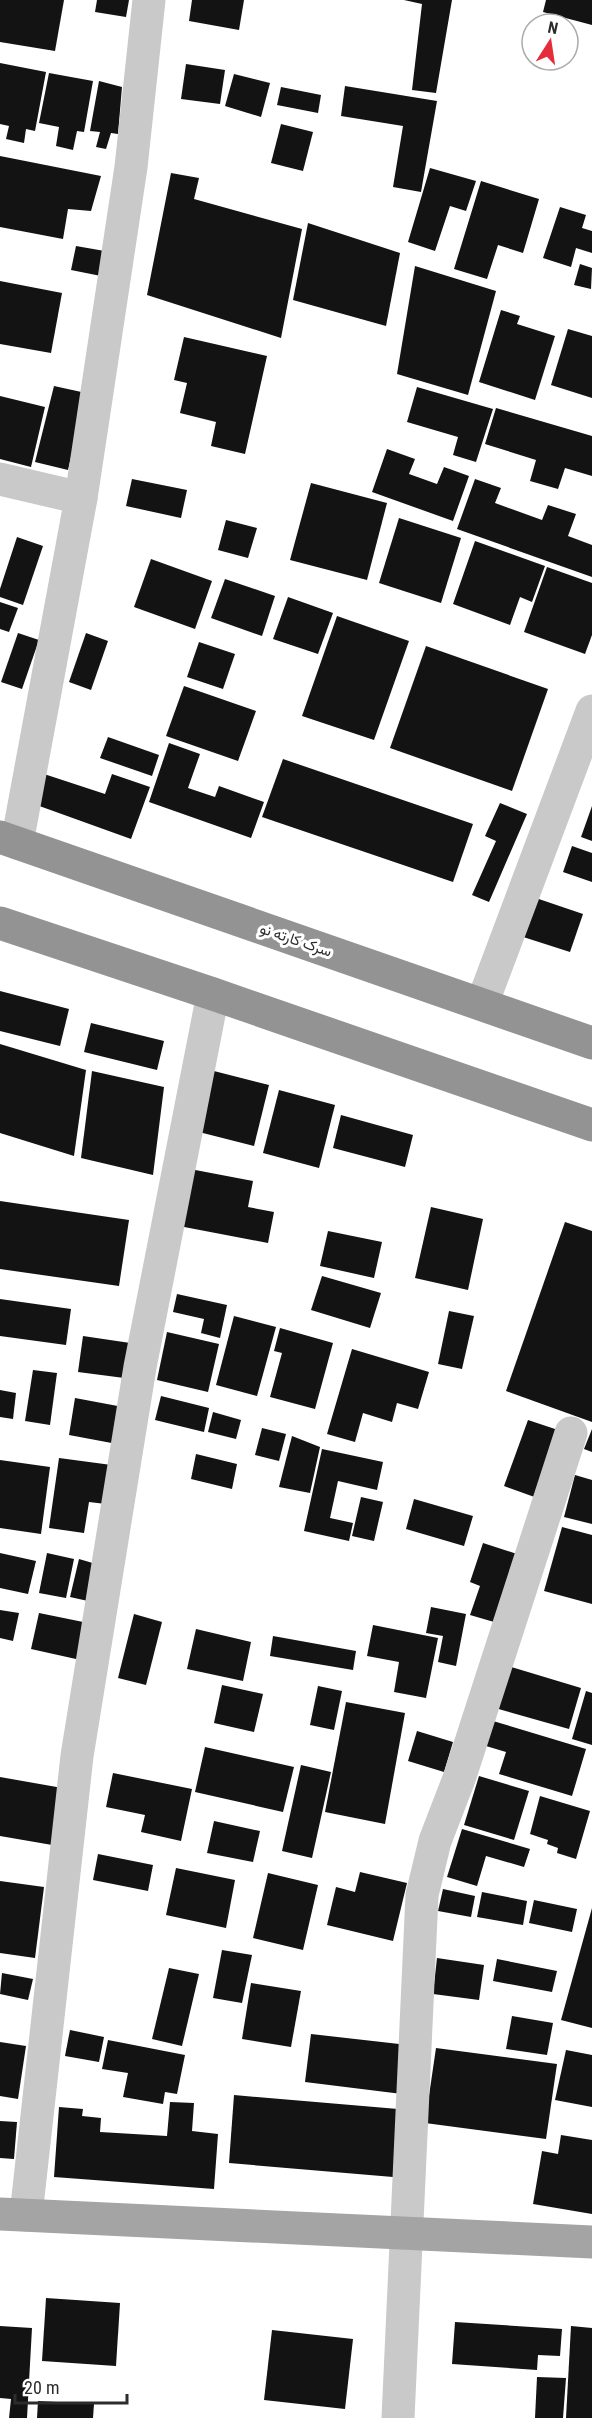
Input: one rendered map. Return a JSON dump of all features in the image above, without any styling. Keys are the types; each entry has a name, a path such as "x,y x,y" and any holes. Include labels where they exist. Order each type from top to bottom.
{"highway":[{"name":"سرک کارته نو","path":"8,840 592,1043"},
{"path":"0,923 592,1125"}],"main road":[{"path":"13,2214 592,2242"}],"street":[{"path":"8,840 81,498 131,167 149,0"},
{"path":"0,479 81,498"},
{"path":"482,1004 592,711"},
{"path":"13,2214 77,1756 140,1367 213,994"},
{"path":"398,2418 422,1895 435,1841 460,1776 571,1433"}],"building":[{"path":"0,0 64,0 55,51 0,42"},
{"path":"97,0 129,0 126,17 95,12"},
{"path":"192,0 244,0 239,30 189,21"},
{"path":"404,0 452,0 436,93 412,90 422,4"},
{"path":"546,0 592,0 592,25 580,22 580,12 543,12"},
{"path":"0,63 46,72 35,131 26,129 24,143 6,139 9,126 0,124"},
{"path":"186,64 225,70 220,104 181,99"},
{"path":"49,73 93,81 84,132 77,131 73,150 56,146 59,127 39,123"},
{"path":"234,74 270,83 261,117 225,106"},
{"path":"99,81 122,87 118,134 111,133 106,149 96,147 100,132 90,131"},
{"path":"345,86 437,101 421,192 393,187 403,126 341,116"},
{"path":"281,87 321,95 318,113 277,105"},
{"path":"281,124 313,132 303,171 271,163"},
{"path":"0,156 101,176 91,211 68,209 63,239 0,227"},
{"path":"430,168 476,181 466,211 450,206 435,251 408,242"},
{"path":"171,173 199,178 194,199 302,229 281,338 147,295"},
{"path":"481,181 539,199 523,253 498,245 487,279 454,269"},
{"path":"560,207 586,215 582,228 592,231 592,253 576,248 571,267 543,258"},
{"path":"308,223 400,253 386,326 293,300"},
{"path":"76,246 116,253 111,278 71,270"},
{"path":"580,264 592,268 591,289 574,285"},
{"path":"415,266 496,291 468,395 397,374"},
{"path":"0,281 62,293 51,353 0,344"},
{"path":"501,310 520,316 517,324 555,336 535,400 479,382"},
{"path":"568,329 592,336 592,398 551,385"},
{"path":"184,337 267,356 245,454 211,446 216,422 180,413 187,383 174,380"},
{"path":"54,386 86,393 68,470 35,462"},
{"path":"417,387 493,409 476,462 453,455 458,437 407,422"},
{"path":"0,396 45,407 31,467 0,459"},
{"path":"496,408 592,436 592,476 565,468 558,489 530,481 536,460 485,444"},
{"path":"387,449 415,459 409,474 437,484 444,467 469,476 453,521 372,492"},
{"path":"132,479 187,490 181,518 126,506"},
{"path":"475,479 501,488 495,503 542,520 548,505 576,514 568,536 592,545 592,577 457,529"},
{"path":"311,483 387,503 367,580 290,560"},
{"path":"399,518 461,538 441,603 379,583"},
{"path":"226,520 257,528 248,558 218,550"},
{"path":"17,537 43,546 23,605 0,597 0,589"},
{"path":"475,541 545,566 532,602 520,597 510,625 453,604"},
{"path":"151,559 212,581 195,629 134,607"},
{"path":"547,567 592,583 592,635 585,654 524,632"},
{"path":"225,579 275,596 262,636 211,618"},
{"path":"288,597 333,613 318,654 273,639"},
{"path":"0,602 18,608 9,632 0,629"},
{"path":"337,616 409,641 374,740 302,716"},
{"path":"18,633 39,640 22,689 1,682"},
{"path":"86,633 108,641 91,690 69,682"},
{"path":"199,642 235,654 223,689 187,677"},
{"path":"426,646 548,689 512,791 390,748"},
{"path":"184,686 256,711 238,761 166,736"},
{"path":"108,737 159,755 152,776 100,758"},
{"path":"169,743 200,754 188,788 215,797 219,786 264,802 251,838 149,802"},
{"path":"283,759 473,824 453,882 262,817"},
{"path":"41,773 105,794 112,774 150,787 131,839 31,803"},
{"path":"500,803 527,814 489,902 472,895 496,841 485,836"},
{"path":"592,806 592,841 581,837"},
{"path":"572,846 592,853 592,882 563,872"},
{"path":"530,896 583,914 570,952 517,935"},
{"path":"0,991 69,1009 60,1046 0,1031"},
{"path":"91,1023 164,1041 157,1070 84,1052"},
{"path":"0,1044 86,1070 74,1156 0,1133"},
{"path":"210,1070 269,1085 254,1146 195,1131"},
{"path":"92,1071 164,1087 153,1175 81,1158"},
{"path":"279,1090 335,1105 319,1168 263,1153"},
{"path":"341,1115 413,1135 405,1167 333,1148"},
{"path":"190,1169 253,1181 248,1207 274,1212 268,1243 179,1226"},
{"path":"0,1201 129,1220 119,1286 0,1269"},
{"path":"431,1207 483,1219 468,1290 415,1278"},
{"path":"565,1222 592,1231 592,1422 506,1391"},
{"path":"328,1231 382,1242 374,1278 320,1266"},
{"path":"322,1276 381,1293 370,1328 311,1310"},
{"path":"177,1294 227,1305 220,1338 201,1333 204,1319 173,1312"},
{"path":"0,1299 71,1309 66,1345 0,1336"},
{"path":"449,1311 474,1316 462,1369 438,1364"},
{"path":"234,1316 276,1327 257,1396 216,1385"},
{"path":"280,1328 333,1343 315,1409 270,1397 282,1353 274,1351"},
{"path":"167,1332 219,1344 208,1392 157,1380"},
{"path":"83,1336 137,1344 132,1379 78,1372"},
{"path":"352,1349 429,1372 418,1409 397,1403 392,1422 363,1413 355,1442 327,1434"},
{"path":"33,1370 57,1373 50,1425 25,1421"},
{"path":"0,1390 16,1393 13,1419 0,1417"},
{"path":"161,1396 209,1408 204,1432 155,1420"},
{"path":"75,1398 123,1407 117,1444 69,1435"},
{"path":"213,1412 241,1420 236,1439 208,1432"},
{"path":"528,1420 564,1432 540,1499 504,1486"},
{"path":"262,1428 286,1434 279,1461 255,1455"},
{"path":"592,1429 592,1452 584,1449"},
{"path":"292,1436 320,1447 310,1493 279,1487"},
{"path":"322,1449 383,1462 377,1490 338,1481 330,1518 353,1523 349,1541 304,1531"},
{"path":"196,1454 237,1464 232,1489 191,1479"},
{"path":"59,1458 119,1466 114,1505 89,1502 84,1533 49,1528"},
{"path":"0,1460 50,1467 41,1534 0,1528"},
{"path":"575,1475 592,1480 592,1524 564,1517"},
{"path":"361,1497 383,1502 374,1541 352,1536"},
{"path":"414,1499 473,1516 464,1546 406,1529"},
{"path":"562,1527 592,1535 592,1604 544,1591"},
{"path":"483,1543 517,1554 494,1622 470,1615 480,1586 470,1582"},
{"path":"0,1553 36,1561 28,1594 0,1588"},
{"path":"47,1553 74,1559 66,1598 39,1593"},
{"path":"79,1559 96,1564 88,1601 70,1597"},
{"path":"431,1607 466,1614 456,1666 438,1662 443,1636 426,1633"},
{"path":"0,1610 19,1613 13,1641 0,1638"},
{"path":"39,1613 93,1624 85,1661 31,1649"},
{"path":"134,1614 162,1622 146,1685 118,1678"},
{"path":"373,1625 438,1638 426,1698 394,1692 399,1662 367,1656"},
{"path":"196,1629 251,1642 243,1681 187,1669"},
{"path":"273,1636 356,1651 353,1670 270,1656"},
{"path":"508,1666 581,1688 569,1729 495,1708"},
{"path":"222,1685 263,1694 254,1732 214,1723"},
{"path":"318,1686 342,1691 334,1730 310,1725"},
{"path":"586,1691 592,1693 592,1745 572,1739"},
{"path":"346,1702 405,1713 385,1824 325,1812"},
{"path":"493,1721 586,1749 572,1796 499,1774 506,1752 486,1746"},
{"path":"417,1731 453,1742 444,1772 408,1761"},
{"path":"205,1747 294,1767 283,1812 195,1792"},
{"path":"301,1765 331,1772 312,1858 282,1851"},
{"path":"113,1773 192,1789 181,1841 141,1832 145,1815 106,1807"},
{"path":"479,1776 529,1791 514,1840 464,1825"},
{"path":"0,1777 68,1789 58,1846 0,1836"},
{"path":"540,1796 590,1811 576,1859 557,1853 558,1848 547,1844 548,1840 530,1834"},
{"path":"214,1821 260,1831 253,1862 207,1853"},
{"path":"462,1829 530,1849 524,1867 486,1856 477,1886 447,1877"},
{"path":"98,1854 153,1865 148,1891 93,1880"},
{"path":"176,1868 235,1880 226,1928 166,1915"},
{"path":"360,1872 407,1883 393,1941 327,1925 336,1887 355,1892"},
{"path":"268,1873 318,1885 303,1950 253,1938"},
{"path":"0,1881 44,1887 35,1958 0,1953"},
{"path":"443,1889 475,1896 471,1917 438,1911"},
{"path":"482,1892 527,1901 523,1925 477,1917"},
{"path":"534,1900 577,1909 572,1932 529,1923"},
{"path":"592,1908 592,2028 561,2020"},
{"path":"222,1950 252,1955 242,2003 213,1998"},
{"path":"437,1958 484,1965 479,2000 433,1994"},
{"path":"497,1959 557,1971 552,1992 493,1981"},
{"path":"169,1968 199,1974 182,2046 152,2039"},
{"path":"2,1973 33,1979 28,2000 0,1994"},
{"path":"251,1983 301,1991 291,2047 242,2039"},
{"path":"512,2016 553,2023 547,2055 506,2049"},
{"path":"70,2030 104,2037 99,2062 65,2056"},
{"path":"311,2034 408,2045 402,2094 305,2082"},
{"path":"108,2040 185,2055 177,2094 165,2092 163,2104 123,2097 128,2073 102,2069"},
{"path":"0,2042 26,2046 18,2099 0,2096"},
{"path":"436,2048 557,2064 546,2139 425,2123"},
{"path":"566,2050 592,2055 592,2107 555,2100"},
{"path":"234,2095 398,2109 393,2177 229,2163"},
{"path":"170,2102 194,2103 192,2131 218,2134 214,2189 54,2177 59,2107 83,2109 82,2116 101,2118 100,2132 167,2136"},
{"path":"0,2121 17,2122 14,2159 0,2158"},
{"path":"561,2135 592,2140 592,2214 533,2204 542,2151 558,2154"},
{"path":"46,2298 120,2303 116,2366 42,2361"},
{"path":"455,2322 562,2329 560,2356 538,2355 537,2370 452,2364"},
{"path":"0,2326 32,2328 27,2418 9,2418 11,2399 0,2398"},
{"path":"571,2326 592,2328 592,2418 566,2418"},
{"path":"272,2330 353,2339 345,2409 264,2400"},
{"path":"537,2377 566,2378 563,2418 535,2418"},
{"path":"38,2401 94,2404 93,2418 37,2418"}]}
